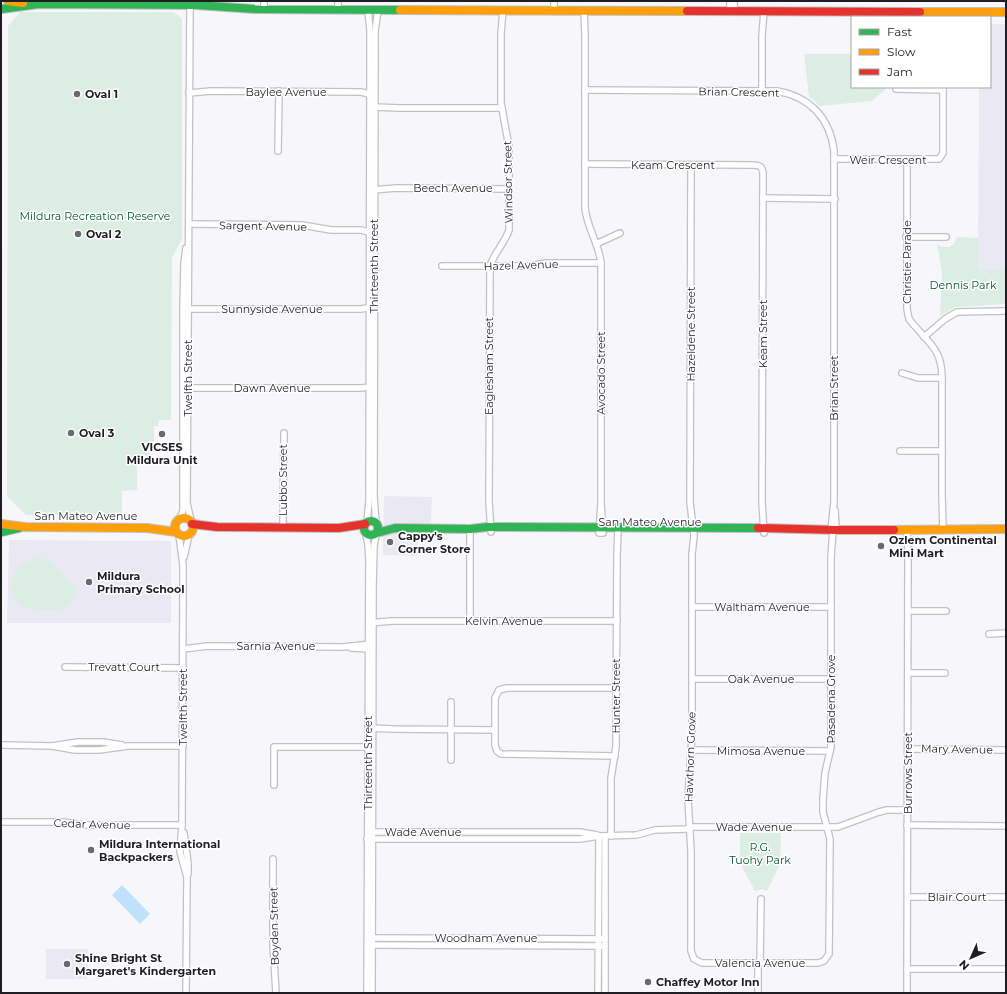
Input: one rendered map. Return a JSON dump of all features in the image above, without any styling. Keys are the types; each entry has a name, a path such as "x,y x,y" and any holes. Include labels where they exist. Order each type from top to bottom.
{"street":[{"path":"8,1 39,4 340,5 368,10 762,11 943,14 1006,12"},
{"path":"554,1 554,10"},
{"path":"730,1 732,11"},
{"path":"732,11 734,1"},
{"path":"2,8 39,4"},
{"name":"Twelfth Street","path":"178,520 182,513 183,506 186,309 184,256 190,224 187,4"},
{"name":"Thirteenth Street","path":"368,10 373,92"},
{"name":"Thirteenth Street","path":"371,621 376,528 372,389 372,109 375,31 378,10"},
{"name":"Windsor Street","path":"501,10 502,108 509,147 508,234"},
{"name":"Avocado Street","path":"586,10 585,216 596,244 601,263 601,530"},
{"path":"762,11 762,91"},
{"path":"896,89 943,88"},
{"name":"Weir Crescent","path":"834,159 937,160 942,156 943,88"},
{"name":"Brian Crescent","path":"585,90 777,91 792,95 805,102 816,111 829,130 833,144 835,199 834,274"},
{"name":"Baylee Avenue","path":"189,91 373,92"},
{"path":"278,152 279,91"},
{"path":"372,109 502,108"},
{"name":"Christie Parade","path":"907,160 906,309 910,319 934,348 940,358 942,378 941,530"},
{"name":"Keam Crescent","path":"585,164 761,166"},
{"name":"Hazeldene Street","path":"691,165 690,502 688,518 691,530"},
{"name":"Keam Street","path":"761,166 763,173 762,531"},
{"name":"Beech Avenue","path":"372,188 509,188"},
{"path":"763,198 835,199"},
{"name":"Sargent Avenue","path":"190,224 302,225 331,230 372,230"},
{"path":"596,244 620,233"},
{"name":"Eaglesham Street","path":"489,529 490,266 508,234"},
{"path":"906,237 946,237"},
{"name":"Hazel Avenue","path":"442,266 533,266 546,263 601,263"},
{"name":"Brian Street","path":"833,530 834,274"},
{"name":"Sunnyside Avenue","path":"186,309 372,309"},
{"path":"924,337 945,319 957,312 1006,311"},
{"path":"902,373 918,378 942,378"},
{"name":"Twelfth Street","path":"185,388 187,503 191,528 186,542 183,565 182,825 188,864 186,993"},
{"name":"Dawn Avenue","path":"185,388 372,389"},
{"name":"Thirteenth Street","path":"366,523 369,507 372,389"},
{"name":"Lubbo Street","path":"283,528 284,433"},
{"path":"900,451 942,451"},
{"path":"191,528 186,518 178,520 175,527 178,533 184,536 191,528 339,528 372,521 376,528 372,536 365,533 339,528"},
{"name":"San Mateo Avenue","path":"147,528 178,520"},
{"path":"365,533 363,529 366,523"},
{"name":"San Mateo Avenue","path":"1,528 147,528 178,533"},
{"name":"San Mateo Avenue","path":"376,528 762,531 1006,529"},
{"path":"470,529 470,621"},
{"name":"Hunter Street","path":"598,993 598,939 605,836 611,778 615,756 617,688 617,530"},
{"name":"Hawthorn Grove","path":"691,530 692,679 691,750 688,799 691,851 691,951 694,959"},
{"name":"Pasadena Grove","path":"826,960 830,952 830,844 823,812 823,799 825,773 830,751 831,557 833,530"},
{"name":"Burrows Street","path":"907,993 909,530"},
{"name":"San Mateo Avenue","path":"965,530 977,533 1006,533"},
{"name":"Twelfth Street","path":"178,533 183,565"},
{"name":"Thirteenth Street","path":"365,533 369,559 371,621 370,945 372,993"},
{"name":"Waltham Avenue","path":"692,607 831,607"},
{"path":"908,611 946,611"},
{"name":"Kelvin Avenue","path":"371,621 617,621"},
{"path":"989,634 1006,633"},
{"name":"Sarnia Avenue","path":"183,646 371,647"},
{"name":"Trevatt Court","path":"65,667 183,668"},
{"path":"908,673 945,673"},
{"name":"Oak Avenue","path":"692,679 831,679"},
{"path":"615,756 502,754 496,748 494,730 495,698 497,693 503,689 617,688"},
{"path":"451,702 451,760"},
{"path":"370,730 494,730"},
{"path":"1,745 52,746 78,742 99,742 128,746 183,746"},
{"path":"274,785 274,747 370,747"},
{"name":"Mary Avenue","path":"908,748 1006,750"},
{"name":"Mimosa Avenue","path":"691,750 830,751"},
{"name":"Wade Avenue","path":"370,839 580,839 605,836 636,835 656,830 693,827 827,827 841,826 888,810 908,810"},
{"name":"Cedar Avenue","path":"1,822 63,822 85,825 182,825"},
{"path":"908,825 1006,826"},
{"name":"Wade Avenue","path":"370,832 580,832 605,836"},
{"name":"Hunter Street","path":"605,836 605,993"},
{"name":"Boyden Street","path":"273,859 276,993"},
{"name":"Blair Court","path":"908,897 1006,897"},
{"path":"758,993 761,899"},
{"name":"Woodham Avenue","path":"370,938 605,939"},
{"name":"Thirteenth Street","path":"367,993 370,945"},
{"name":"Woodham Avenue","path":"370,945 605,946"},
{"name":"Valencia Avenue","path":"694,959 702,963 818,963 826,960"},
{"path":"907,969 1006,969"}],"shaded area":[{"path":"991,24 1006,24 1006,270 978,270 979,88 991,88"},
{"path":"384,496 432,497 431,523 417,524 418,556 383,555"},
{"name":"Mildura Primary School","path":"9,540 171,541 171,623 7,623"},
{"name":"Shine Bright St Margaret's Kindergarten","path":"46,949 88,949 87,979 46,979"}],"green space":[{"name":"Mildura Recreation Reserve","path":"20,12 173,12 182,18 182,239 172,258 171,420 159,420 158,426 154,426 154,442 150,449 150,456 139,456 137,458 137,490 122,491 122,515 26,515 7,496 8,26"},
{"path":"804,54 851,54 851,88 886,88 872,101 820,106 809,96"},
{"name":"Dennis Park","path":"957,237 978,238 978,270 1006,270 1006,304 955,307 940,316 942,273 937,244 944,247 952,246"},
{"path":"35,558 43,559 54,564 76,587 75,598 68,607 58,610 40,610 20,605 16,601 11,589 13,576 20,566"},
{"name":"R.G. Tuohy Park","path":"740,833 781,833 780,864 767,891 762,889 755,891 740,863"}],"water":[{"path":"122,885 150,914 140,924 112,895"}],"traffic: fast":[{"path":"2,9 39,4 196,5 254,9 400,10"},
{"path":"368,521 374,521 378,525 378,528 378,531 374,535 368,535 364,531 364,525 368,521"},
{"path":"2,532 19,528"},
{"path":"377,533 395,528 758,528"}],"traffic: slow":[{"path":"8,1 23,3"},
{"path":"400,10 687,11"},
{"path":"920,12 1006,12"},
{"path":"184,518 190,521 193,527 190,533 184,536 178,533 175,527 178,521 184,518"},
{"path":"1,524 25,527 147,528 176,532"},
{"path":"894,530 1006,529"}],"traffic: jam":[{"path":"687,11 920,12"},
{"path":"192,524 217,527 339,528 365,524"},
{"path":"758,528 894,530"}],"place":[{"name":"Oval 1","path":"77,94"},
{"name":"Oval 2","path":"78,234"},
{"name":"Oval 3","path":"71,433"},
{"name":"VICSES Mildura Unit","path":"162,434"},
{"name":"Cappy's Corner Store","path":"390,542"},
{"name":"Ozlem Continental Mini Mart","path":"881,546"},
{"name":"Mildura Primary School","path":"89,582"},
{"name":"Mildura International Backpackers","path":"91,850"},
{"name":"Shine Bright St Margaret's Kindergarten","path":"67,964"},
{"name":"Chaffey Motor Inn","path":"648,982"}]}
